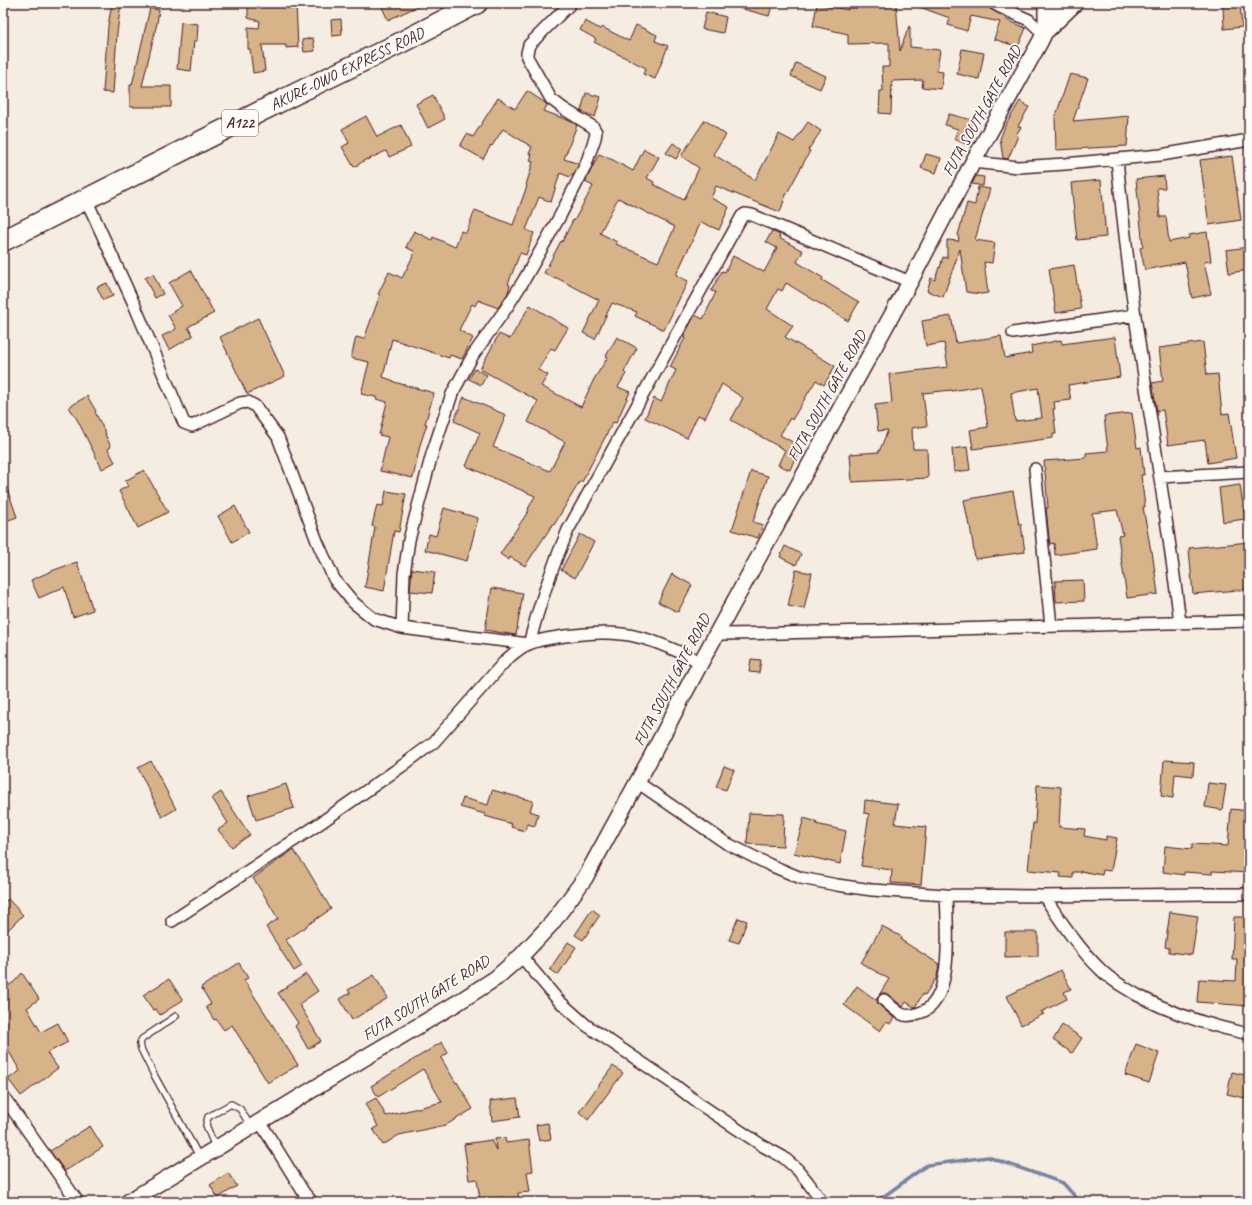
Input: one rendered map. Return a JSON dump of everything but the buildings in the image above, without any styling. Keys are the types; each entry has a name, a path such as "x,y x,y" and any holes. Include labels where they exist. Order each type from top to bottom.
{"highway":[{"name":"AKURE-OWO EXPRESS ROAD","path":"3,241 454,8 477,3"}],"main road":[{"path":"1046,31 1047,3"},
{"name":"FUTA SOUTH GATE ROAD","path":"128,1202 496,978 521,956 552,923 585,878 701,662 910,282 973,162 1046,31 1059,3"},
{"path":"1046,31 1074,3"}],"street":[{"path":"402,628 404,574 409,540 432,454 452,394 473,355 524,280 585,167 595,138 596,132 594,127 564,109 551,99 530,64 527,53 529,45 572,3"},
{"path":"994,3 1029,20 1046,31"},
{"path":"973,162 1018,167 1117,160 1161,155 1249,140"},
{"path":"1117,160 1135,315 1160,477 1180,623"},
{"path":"86,199 134,304 184,423 192,426 240,403 248,402 255,406 278,438 317,541 334,578 354,603 374,619 402,628 529,644"},
{"path":"529,644 539,607 559,550 568,530 742,216 745,214 752,215 910,282"},
{"path":"1013,333 1135,315"},
{"path":"1036,469 1051,626"},
{"path":"1160,477 1249,472"},
{"path":"717,634 951,630 1249,621"},
{"path":"172,920 313,828 434,742 506,660 519,649 529,644 551,638 589,633 614,633 638,637 669,647 701,662"},
{"path":"637,782 726,843 770,865 801,878 872,890 946,895 1044,896 1249,894"},
{"path":"884,1000 903,1014 912,1015 922,1012 932,1006 939,996 945,976 948,944 946,895"},
{"path":"1044,896 1100,970 1121,986 1186,1018 1249,1034"},
{"path":"521,956 558,1000 586,1025 672,1083 698,1103 763,1146 783,1157 807,1180 822,1202"},
{"path":"3,1096 78,1202"},
{"path":"256,1125 312,1202"}],"lane":[{"path":"176,1016 142,1039 140,1044 153,1073 200,1158"},
{"path":"216,1149 206,1125 208,1117 231,1104 240,1109 256,1125"}],"waterway":[{"path":"876,1202 927,1165 988,1157 1063,1183 1080,1202"}]}
